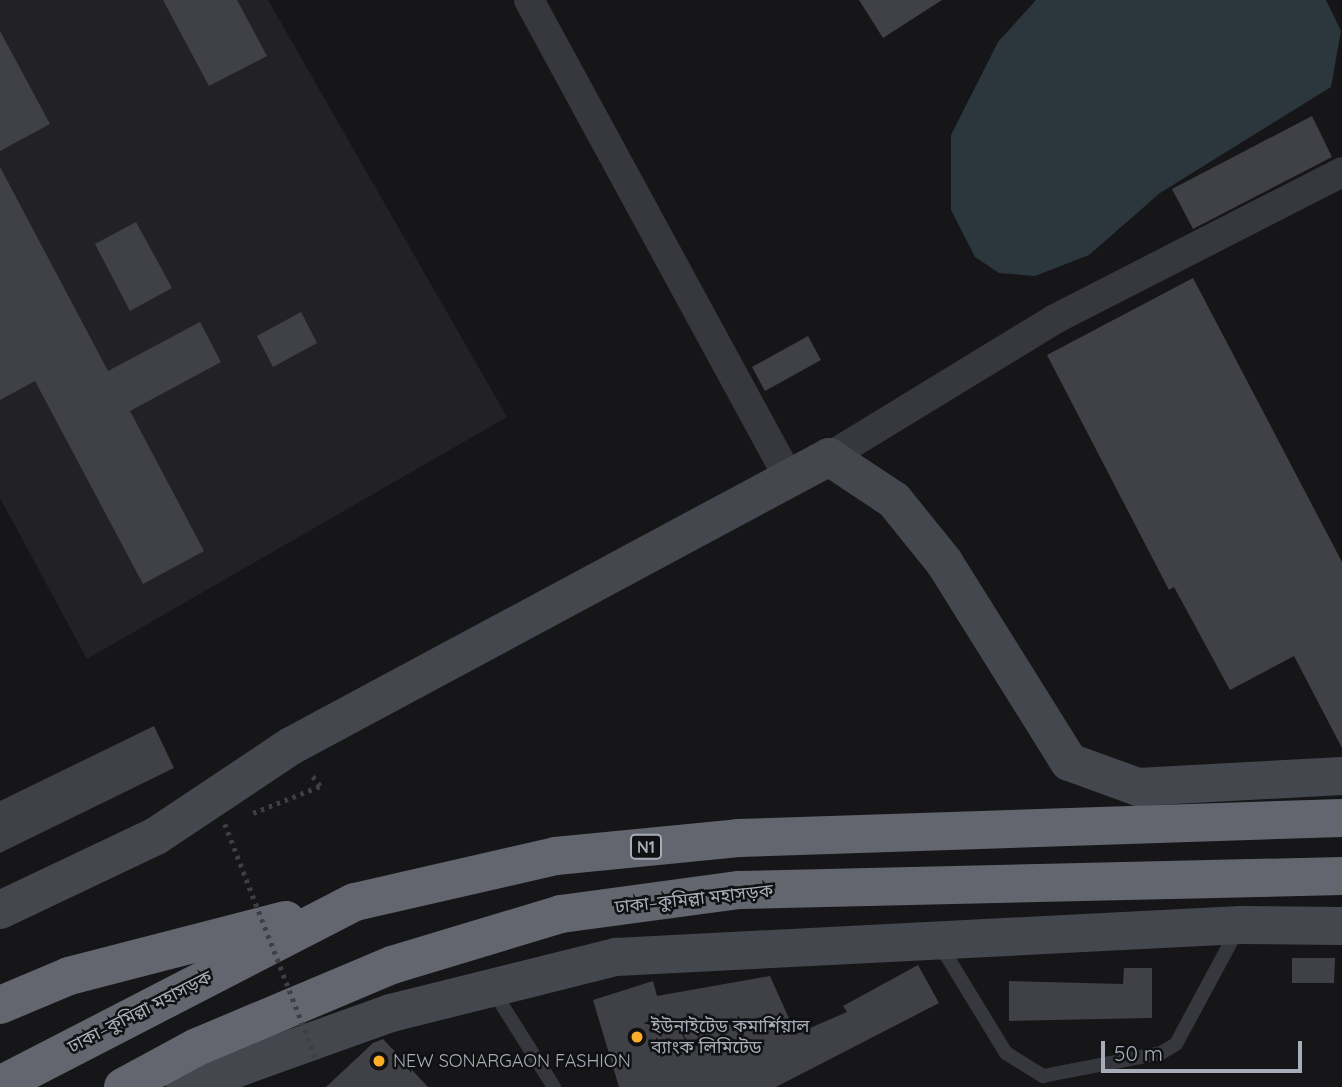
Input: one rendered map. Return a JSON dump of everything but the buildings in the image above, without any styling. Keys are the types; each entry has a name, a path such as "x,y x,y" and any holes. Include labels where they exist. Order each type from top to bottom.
{"highway":[{"name":"ঢাকা–কুমিল্লা মহাসড়ক","path":"0,1005 69,976 355,902 556,856 738,838 1342,818"},
{"name":"ঢাকা–কুমিল্লা মহাসড়ক","path":"123,1087 197,1047 392,965 561,914 739,890 1342,876"},
{"name":"ঢাকা–কুমিল্লা মহাসড়ক","path":"0,1085 355,902"}],"street":[{"path":"529,0 790,480"},
{"path":"0,910 156,836 291,747 790,480 1055,319 1342,173"},
{"path":"829,457 894,500 944,562 1069,762 1138,787 1342,776"},
{"path":"185,1087 489,985 616,957 1240,925 1342,926"}],"lane":[{"path":"938,940 1006,1053 1043,1076 1176,1044 1240,925"},
{"path":"489,985 554,1087"}],"path":[{"path":"248,815 320,786"},
{"path":"236,819 225,824 316,1059"}],"shaded area":[{"path":"0,0 268,0 507,417 87,659 0,498"},
{"path":"1036,0 1326,0 1341,31 1331,87 1160,193 1089,255 1035,276 999,273 975,257 951,210 951,135 998,42"}],"place":[{"name":"ইউনাইটেড কমার্শিয়াল ব্যাংক লিমিটেড","path":"637,1037"},
{"name":"NEW SONARGAON FASHION","path":"379,1061"}]}
